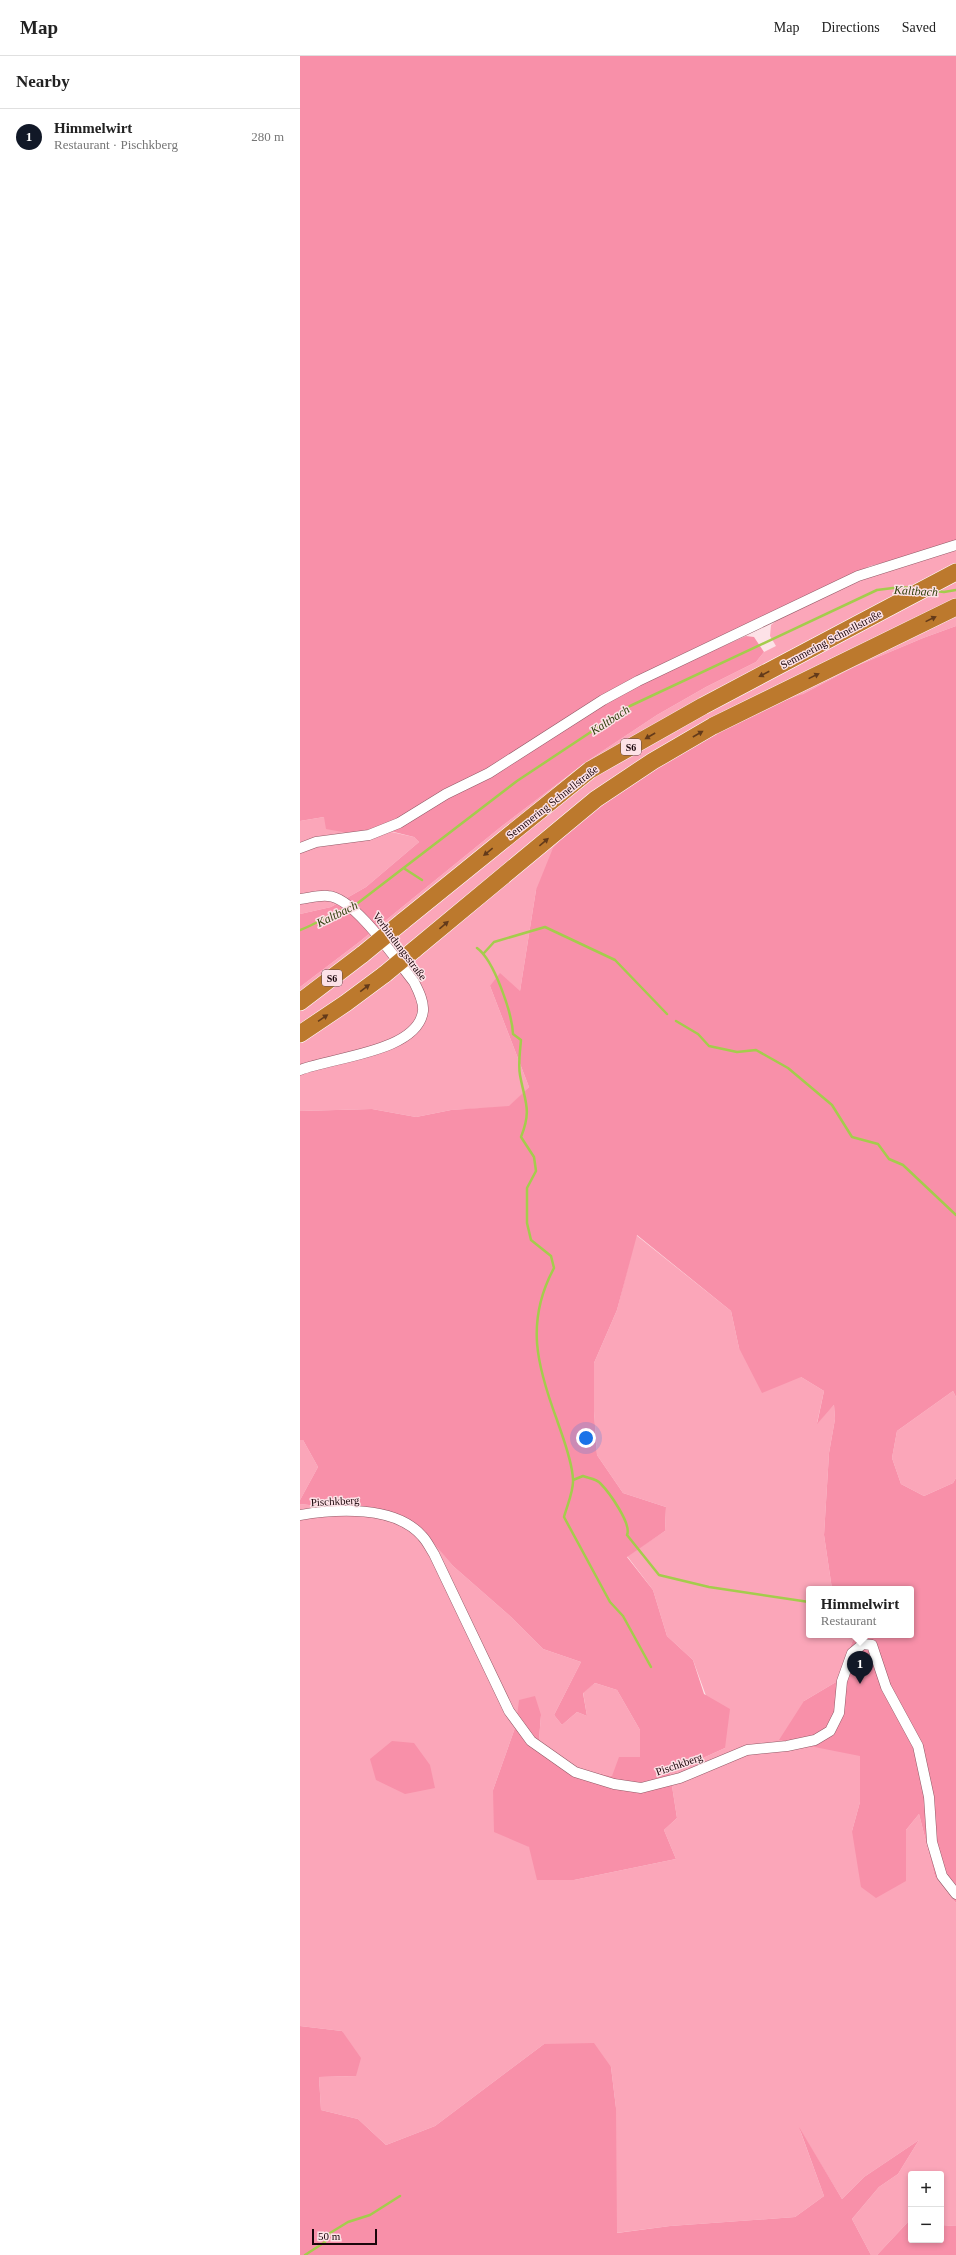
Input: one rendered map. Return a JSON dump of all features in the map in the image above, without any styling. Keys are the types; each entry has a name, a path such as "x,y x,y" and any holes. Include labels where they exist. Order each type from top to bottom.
{"highway":[{"name":"Semmering Schnellstraße","path":"300,1002 363,954 590,770 703,706 950,576"},
{"name":"S6","path":"300,1034 346,1003 385,974 596,799 653,761 713,726 956,607"}],"street":[{"path":"300,848 316,842 369,835 387,829 446,794 495,770 604,700 638,681 858,576 956,545"},
{"name":"Verbindungsstraße","path":"300,899 329,896 345,902 361,915 414,982 423,1004 419,1023 408,1035 387,1046 317,1063 300,1070"},
{"name":"Pischkberg","path":"300,1515 340,1510 364,1511 389,1516 406,1524 422,1535 434,1554 509,1711 531,1741 575,1772 614,1784 641,1788 680,1778 747,1750 787,1746 815,1740 830,1731 839,1713 842,1681 852,1653 863,1644 872,1645 886,1687 918,1746 928,1797 932,1842 942,1876 956,1894"}],"shaded area":[{"path":"300,56 956,56 956,540 910,556 870,566 674,658 610,691 520,751 381,828 354,834 326,829 324,817 300,821"},
{"path":"956,549 956,626 854,667 803,694 536,890 520,991 490,986 529,1087 509,1107 451,1110 416,1117 372,1109 300,1111 300,987 358,943 502,826 586,762 657,715 706,687 756,662 764,652 776,646 770,636 771,625 782,616 871,574"},
{"path":"956,626 956,1397 953,1391 897,1431 892,1458 901,1484 924,1496 953,1483 956,1478 956,1903 935,1877 919,1814 906,1830 906,1881 876,1898 861,1887 852,1831 860,1802 860,1756 779,1740 804,1701 836,1682 854,1638 914,1638 914,1586 832,1586 824,1535 829,1453 835,1419 834,1405 817,1424 824,1391 801,1377 762,1393 739,1348 731,1311 637,1235 617,1310 594,1363 594,1411 597,1455 623,1493 666,1507 665,1531 627,1557 653,1590 667,1636 693,1660 704,1694 730,1709 725,1748 670,1773 677,1818 664,1830 676,1859 574,1880 537,1880 529,1847 494,1832 493,1790 516,1725 519,1700 535,1696 541,1715 539,1740 576,1769 612,1776 619,1757 640,1757 640,1730 617,1690 595,1683 583,1693 587,1716 577,1712 562,1725 554,1715 581,1662 543,1649 511,1617 453,1566 424,1532 391,1514 300,1504 300,1500 318,1467 303,1440 300,1440 300,1111 372,1109 416,1117 451,1110 509,1106 529,1087 490,986 500,973 520,991 536,890 553,848 566,834 597,809 649,772 756,711 803,694 854,667"},
{"path":"746,636 754,637 764,652 756,662 706,687 657,715 586,762 502,826 358,943 300,987 300,914 331,907 366,887 419,842 414,837 390,831 619,695 671,669"},
{"path":"324,817 414,837 419,842 366,887 331,907 300,914 300,821"},
{"path":"636,1235 731,1311 739,1348 801,1377 824,1391 817,1423 834,1405 835,1419 829,1453 824,1535 832,1586 806,1586 806,1638 854,1638 836,1682 804,1701 860,1755 860,1802 852,1831 906,1881 906,1830 919,1814 935,1877 956,1903 956,2226 944,2225 944,2171 908,2171 908,2223 877,2255 871,2255 852,2219 879,2187 898,2174 919,2140 864,2177 842,2199 800,2130 824,2196 795,2217 670,2226 616,2233 616,2108 611,2067 544,2044 435,2126 386,2145 358,2119 321,2110 319,2077 356,2076 342,2031 300,2026 300,1504 391,1514 425,1532 453,1566 511,1617 543,1649 581,1662 554,1715 562,1725 577,1712 587,1716 583,1692 595,1683 617,1690 640,1730 640,1757 612,1776 576,1769 539,1740 541,1715 516,1725 493,1790 529,1847 574,1880 676,1859 664,1830 677,1818 670,1773 725,1748 693,1660 667,1636 653,1590 627,1556 665,1531 666,1507 623,1493 597,1455 594,1411 594,1363 617,1310"},
{"path":"953,1391 956,1397 956,1478 953,1483 924,1496 901,1484 892,1458 897,1431"},
{"path":"300,1440 303,1440 318,1467 300,1500"},
{"path":"392,1741 414,1743 430,1765 435,1788 405,1794 376,1780 370,1759"},
{"path":"300,2026 342,2031 361,2058 356,2076 319,2077 321,2110 358,2119 386,2145 435,2126 544,2044 594,2043 611,2067 616,2108 617,2233 670,2226 795,2217 824,2196 799,2127 842,2199 864,2177 919,2140 898,2174 879,2187 852,2219 871,2255 300,2255"},
{"path":"907,2223 908,2243 944,2243 944,2225 956,2226 956,2255 877,2255"}],"waterway":[{"name":"Kaltbach","path":"354,906 517,781 630,706 877,590 901,587 910,588"},
{"name":"Kaltbach","path":"935,591 944,592 956,590"},
{"path":"405,869 422,880"},
{"name":"Kaltbach","path":"300,930 348,908"},
{"path":"484,953 494,942 545,927 615,960 667,1014"},
{"path":"477,948 483,954 496,975 506,1001 513,1034 521,1040 519,1071 527,1112 521,1137 534,1157 536,1171 527,1188 527,1223 531,1240 551,1256 554,1268 545,1288 539,1307 537,1344 544,1381 571,1464 573,1479 572,1488 564,1517 610,1602 623,1616 651,1667"},
{"path":"676,1021 698,1034 709,1046 737,1052 756,1050 788,1068 832,1105 852,1137 878,1144 889,1159 903,1165 956,1215"},
{"path":"573,1480 583,1476 600,1483 619,1508 628,1530 627,1535 659,1575 709,1587 806,1602"},
{"path":"305,2255 325,2242 330,2233 348,2222 370,2215 400,2196"}],"place":[{"name":"Himmelwirt","path":"860,1684"}]}
